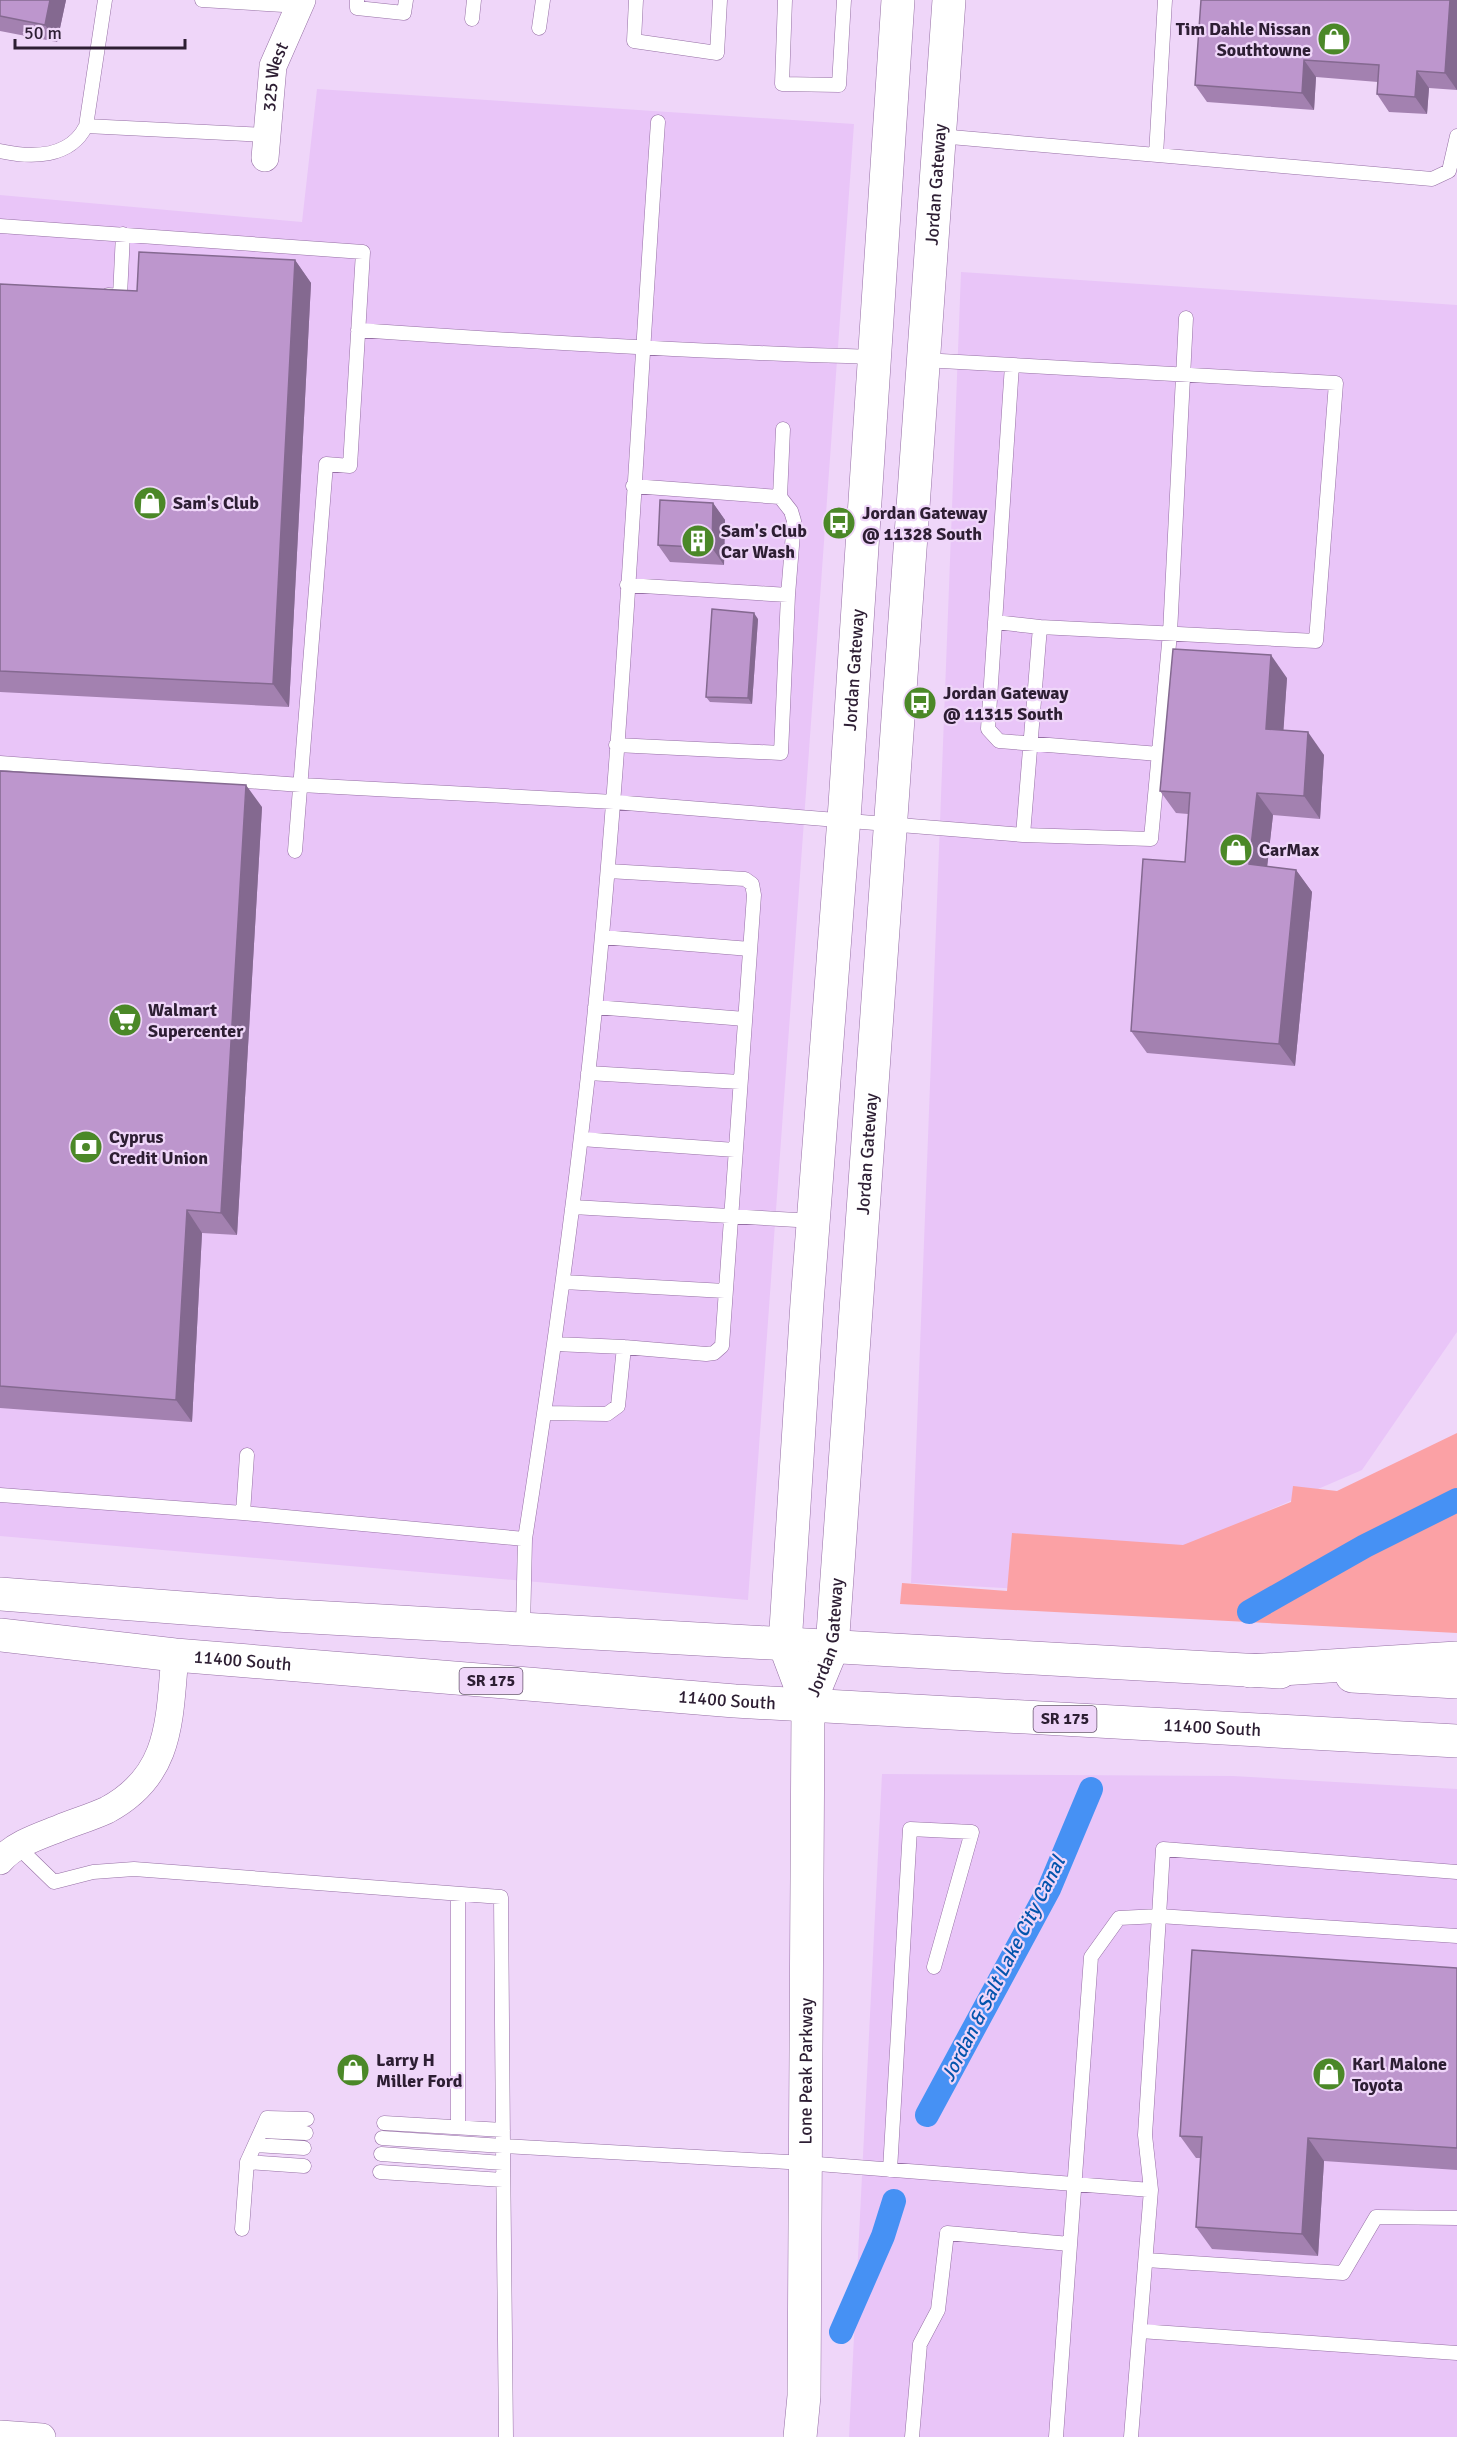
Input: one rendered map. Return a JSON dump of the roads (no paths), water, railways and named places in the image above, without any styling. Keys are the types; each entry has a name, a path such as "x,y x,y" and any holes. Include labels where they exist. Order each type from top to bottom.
{"main road":[{"name":"Jordan Gateway","path":"808,1706 785,1645 898,0"},
{"name":"Jordan Gateway","path":"808,1706 832,1648 892,824 948,0"},
{"path":"873,357 923,360"},
{"path":"0,1594 265,1614 1457,1682"},
{"name":"11400 South","path":"0,1635 175,1655 808,1706 1457,1740"},
{"path":"1250,1671 1457,1658"},
{"name":"Lone Peak Parkway","path":"800,2437 804,2396 808,1706"}],"street":[{"name":"325 West","path":"266,146 273,66 301,3"},
{"path":"9,1854 106,1810 130,1795 148,1777 160,1758 168,1732 175,1655"},
{"path":"0,2434 42,2437"}],"lane":[{"path":"0,151 51,154 69,147 80,138 86,126 105,0"},
{"path":"202,0 301,3"},
{"path":"357,0 357,8 404,13 406,0"},
{"path":"472,19 474,0"},
{"path":"538,27 543,0"},
{"path":"636,0 633,41 717,53 720,0"},
{"path":"785,0 782,84 839,85 844,0"},
{"path":"1156,155 1165,0"},
{"path":"523,1628 525,1539 564,1282 608,871 658,122"},
{"path":"86,126 266,146"},
{"path":"939,136 1432,179 1449,171 1457,136"},
{"path":"0,226 363,252 350,466 326,464 295,851"},
{"path":"96,294 120,296 123,234"},
{"path":"0,763 301,785 614,802 1023,835 1151,839 1170,633 1186,318"},
{"path":"358,330 642,350 709,350 873,357"},
{"path":"923,360 1336,382 1316,641 1040,627 995,622"},
{"path":"1012,365 988,729 999,741 1159,754"},
{"path":"616,745 781,753 788,595 794,521 791,511 780,497 783,429"},
{"path":"633,486 780,497"},
{"path":"627,585 788,595"},
{"path":"1023,835 1040,627"},
{"path":"555,1344 714,1353 722,1346 754,895 752,884 745,879 608,871"},
{"path":"602,937 750,949"},
{"path":"595,1007 745,1019"},
{"path":"588,1073 740,1082"},
{"path":"581,1139 735,1150"},
{"path":"573,1207 814,1221"},
{"path":"564,1282 725,1291"},
{"path":"544,1413 608,1414 618,1406 624,1347"},
{"path":"243,1513 247,1455"},
{"path":"0,1495 243,1513 525,1539"},
{"path":"890,2170 910,1829 972,1832 934,1967"},
{"path":"1131,2437 1151,2190 1145,2135 1163,1849 1457,1872"},
{"path":"9,1854 54,1882 93,1872 134,1869 501,1898 506,2437"},
{"path":"458,1894 458,2127"},
{"path":"1056,2437 1091,1957 1119,1918 1159,1916 1457,1936"},
{"path":"242,2229 247,2162 267,2118 306,2126"},
{"path":"384,2123 503,2130"},
{"path":"382,2138 805,2163 1151,2190"},
{"path":"255,2145 304,2148"},
{"path":"381,2154 503,2163"},
{"path":"247,2162 304,2166"},
{"path":"380,2172 503,2180"},
{"path":"1146,2260 1343,2273 1376,2217 1457,2218"},
{"path":"912,2437 920,2344 938,2310 947,2233 1070,2244"},
{"path":"1140,2331 1457,2353"}],"waterway":[{"name":"Jordan & Salt Lake City Canal","path":"1249,1612 1365,1546 1457,1500"},
{"name":"Jordan & Salt Lake City Canal","path":"927,2115 1049,1889 1091,1789"},
{"name":"Jordan & Salt Lake City Canal","path":"841,2332 883,2236 894,2201"}],"place":[{"name":"Tim Dahle Nissan Southtowne","path":"1334,39"},
{"name":"Sam's Club","path":"150,503"},
{"name":"Jordan Gateway @ 11328 South","path":"839,523"},
{"name":"Sam's Club Car Wash","path":"698,541"},
{"name":"Jordan Gateway @ 11315 South","path":"920,703"},
{"name":"CarMax","path":"1236,850"},
{"name":"Walmart Supercenter","path":"125,1020"},
{"name":"Cyprus Credit Union","path":"86,1147"},
{"name":"Larry H Miller Ford","path":"353,2070"},
{"name":"Karl Malone Toyota","path":"1329,2074"}]}
